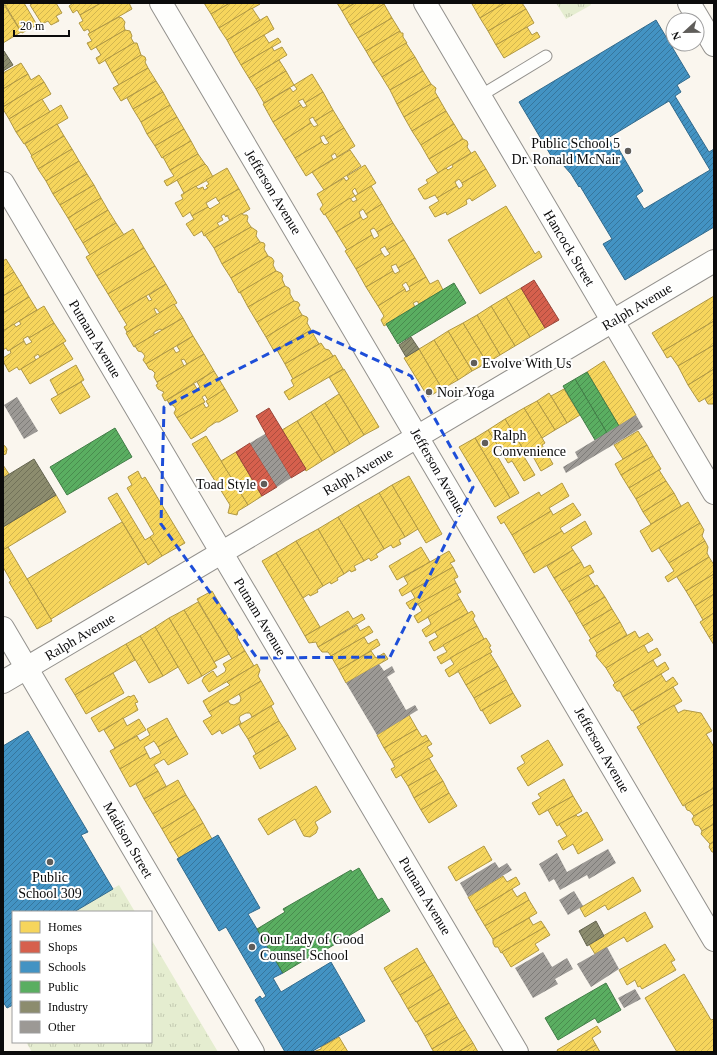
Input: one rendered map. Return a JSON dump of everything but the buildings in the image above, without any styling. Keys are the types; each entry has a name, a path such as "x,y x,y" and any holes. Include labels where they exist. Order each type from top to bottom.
{"street":[{"name":"Jefferson Avenue","path":"161,3 714,940"},
{"name":"Hancock Street","path":"425,3 714,493"},
{"path":"689,3 714,45"},
{"name":"Putnam Avenue","path":"3,183 517,1052"},
{"name":"Ralph Avenue","path":"3,682 714,261"},
{"name":"Madison Street","path":"3,628 252,1052"}],"lane":[{"path":"480,96 546,56"}],"highlighted area":[{"path":"313,331 411,376 473,487 390,657 257,658 161,524 164,407"}],"green space":[{"path":"556,3 590,3 591,5 566,19"},
{"path":"119,885 134,911 76,911"},
{"path":"152,941 218,1052 32,1052 27,1043 152,1043"}],"place":[{"name":"Public School 5 Dr. Ronald McNair","path":"628,151"},
{"name":"Evolve With Us","path":"474,363"},
{"name":"Noir Yoga","path":"429,392"},
{"name":"Ralph Convenience","path":"485,443"},
{"name":"Toad Style","path":"264,484"},
{"name":"Public School 309","path":"50,862"},
{"name":"Our Lady of Good Counsel School","path":"252,947"}]}
